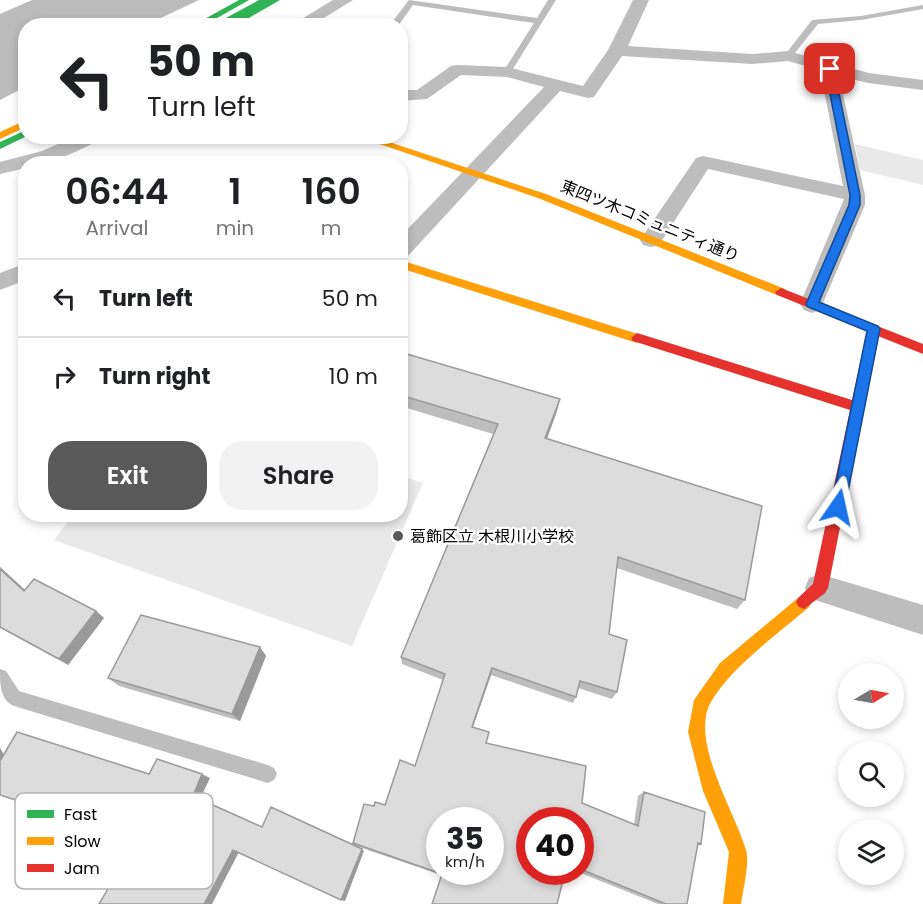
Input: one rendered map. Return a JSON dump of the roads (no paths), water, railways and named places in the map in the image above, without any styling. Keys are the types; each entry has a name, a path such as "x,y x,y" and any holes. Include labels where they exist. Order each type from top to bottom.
{"main road":[{"path":"211,18 245,0"},
{"path":"230,18 265,0"},
{"path":"243,18 276,0"},
{"path":"0,126 18,117"},
{"path":"0,136 18,127"},
{"path":"0,146 18,137"},
{"name":"東四ツ木コミュニティ通り","path":"384,144 542,196 923,349"},
{"path":"408,256 857,407"},
{"path":"732,904 738,852 712,791 696,732 702,700 726,669 820,588 873,329"}],"street":[{"path":"312,18 345,0"},
{"path":"408,96 421,95 457,70 507,72 588,93 617,50 641,0"},
{"path":"617,50 752,58 788,56 868,78 923,85"},
{"path":"812,304 854,205 855,195 830,69"},
{"path":"408,246 472,173 555,86"},
{"path":"45,156 76,144"},
{"path":"0,151 18,161"},
{"path":"651,240 703,162 855,195"},
{"path":"0,168 18,164"},
{"path":"0,282 18,274"},
{"path":"820,588 923,620"}],"lane":[{"path":"507,72 552,0"},
{"path":"399,18 412,1 539,21"},
{"path":"788,56 815,22 861,18 923,7"},
{"path":"0,677 14,698 268,774"}],"place":[{"name":"葛飾区立 木根川小学校","path":"398,536"}]}
